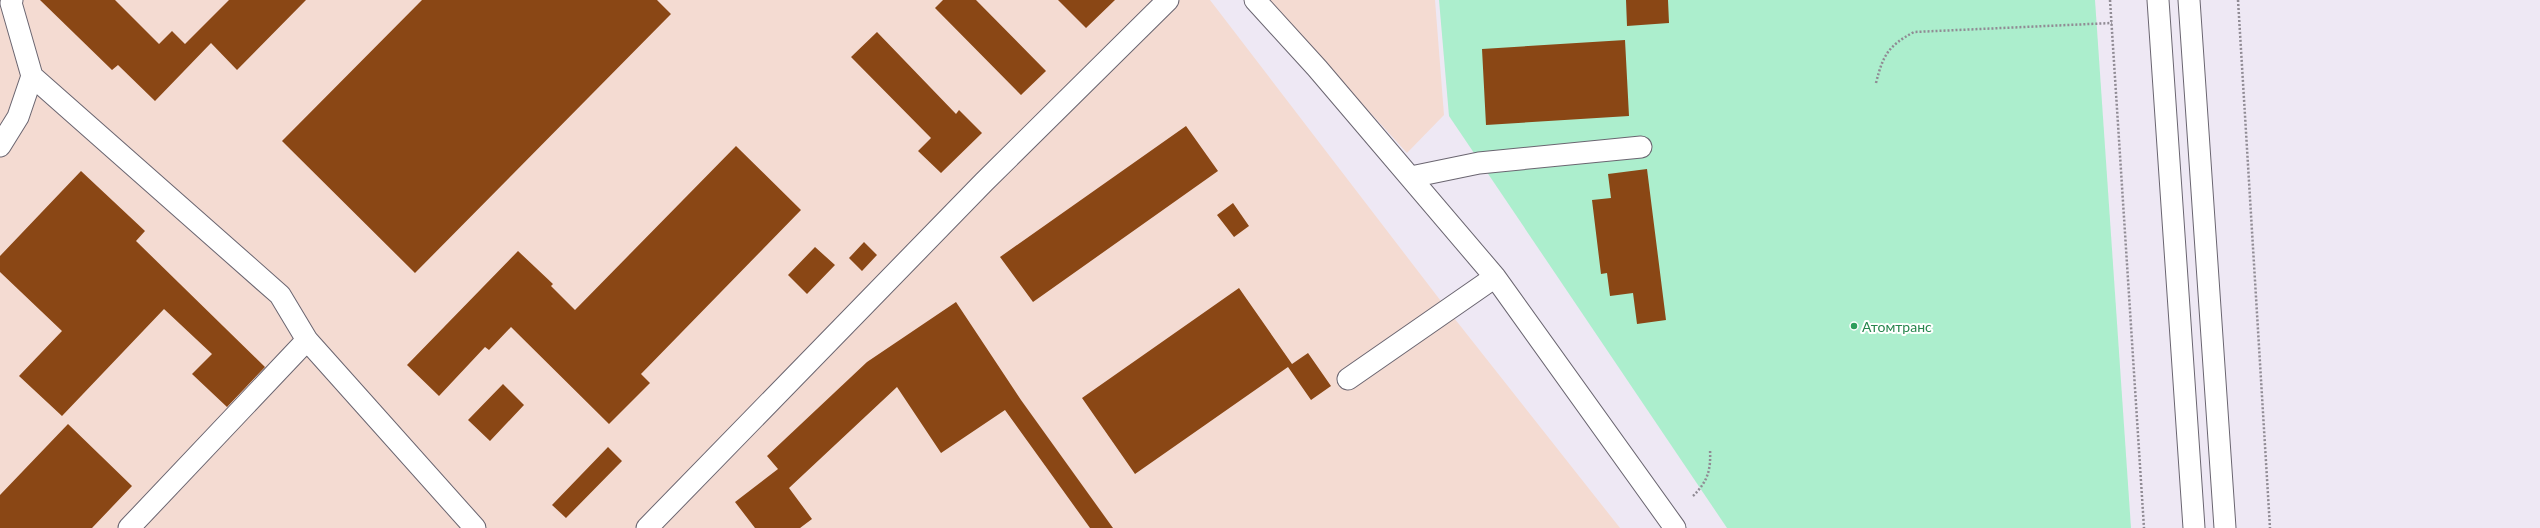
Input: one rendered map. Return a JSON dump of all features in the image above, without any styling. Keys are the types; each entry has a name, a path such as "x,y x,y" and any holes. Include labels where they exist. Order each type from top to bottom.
{"street":[{"path":"12,0 11,3 32,76 280,295 307,340 475,528"},
{"path":"647,528 984,182 1168,0"},
{"path":"1255,0 1411,177 1495,277 1675,528"},
{"path":"2158,0 2194,528"},
{"path":"2189,0 2225,528"},
{"path":"0,146 18,117 32,76"},
{"path":"1411,177 1479,163 1641,147"},
{"path":"1348,379 1495,277"},
{"path":"129,528 307,340"},
{"path":"2182,360 2214,359"}],"path":[{"path":"2110,0 2144,528"},
{"path":"2238,0 2270,528"},
{"path":"1876,83 1882,58 1896,42 1914,32 2112,23"},
{"path":"1693,496 1700,488 1711,468 1710,449"}],"shaded area":[{"path":"0,0 1210,0 1447,309 1620,528 0,528"},
{"path":"1268,0 1435,0 1444,115 1407,153"}],"green space":[{"name":"Атомтранс","path":"1439,0 2095,0 2131,528 1727,528 1449,116"}],"building":[{"path":"40,0 115,0 159,44 172,31 185,44 229,0 306,0 237,70 211,43 155,101 118,65 112,70"},
{"path":"422,0 657,0 671,14 415,273 282,141"},
{"path":"943,0 976,0 1046,71 1021,95 935,8"},
{"path":"1058,0 1115,0 1086,28"},
{"path":"1626,0 1668,0 1669,23 1627,26"},
{"path":"877,32 956,114 959,110 982,133 941,173 918,151 931,138 851,57"},
{"path":"1625,40 1629,116 1486,125 1482,49"},
{"path":"1186,126 1218,171 1033,302 1000,257"},
{"path":"736,146 801,210 641,374 650,383 609,424 511,327 489,350 485,347 439,396 407,365 518,251 553,284 551,286 575,310"},
{"path":"1647,169 1666,320 1637,324 1633,293 1610,296 1607,273 1601,274 1592,200 1611,198 1608,174"},
{"path":"81,171 145,231 136,241 265,367 227,407 192,374 212,354 164,309 62,416 19,376 62,331 0,272 0,256"},
{"path":"1233,203 1249,226 1234,237 1217,215"},
{"path":"864,242 877,255 862,271 849,258"},
{"path":"815,247 835,265 807,294 788,275"},
{"path":"1239,288 1292,364 1308,353 1331,386 1311,400 1288,367 1135,474 1082,398"},
{"path":"956,302 1021,400 1113,528 1090,528 1005,410 941,453 897,387 789,488 812,519 800,528 755,528 735,502 778,469 767,456 867,362"},
{"path":"503,384 524,405 490,441 468,420"},
{"path":"68,424 132,486 92,528 0,528 0,495"},
{"path":"608,447 622,461 566,518 552,505"}],"place":[{"name":"Атомтранс","path":"1854,326"}]}
